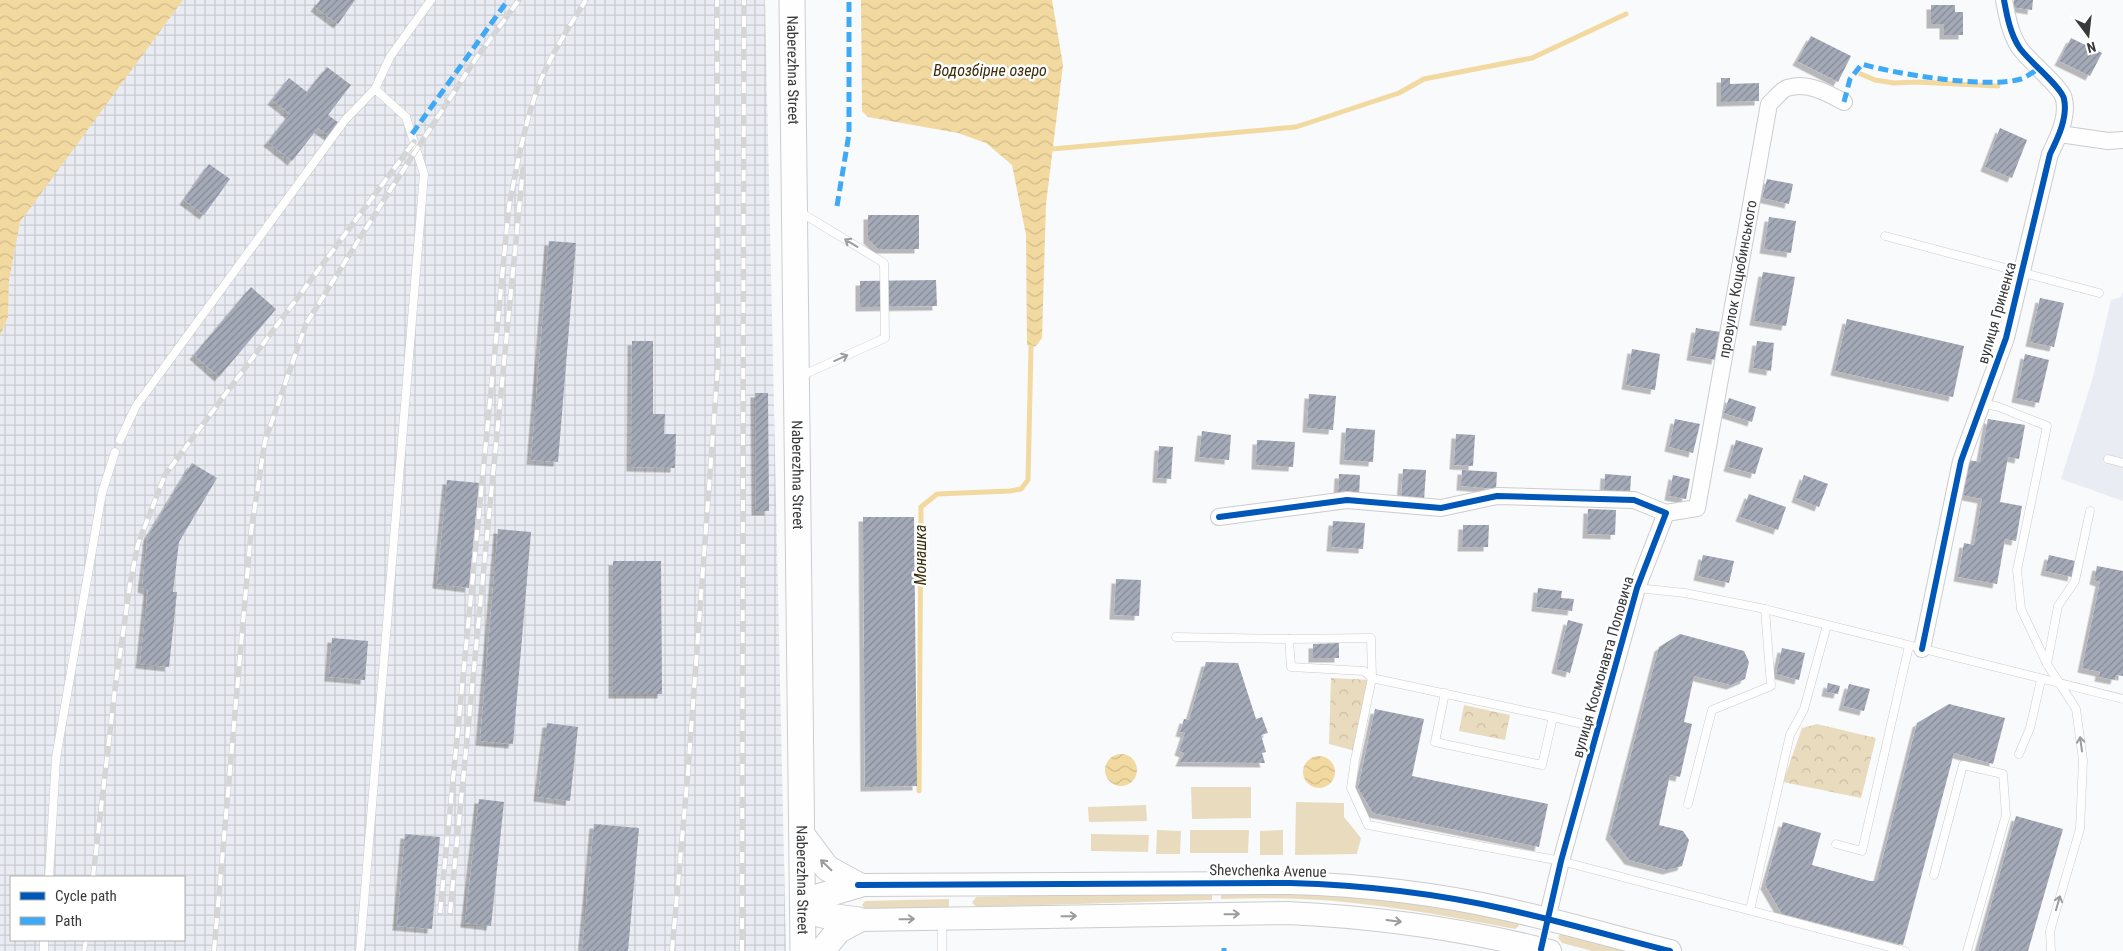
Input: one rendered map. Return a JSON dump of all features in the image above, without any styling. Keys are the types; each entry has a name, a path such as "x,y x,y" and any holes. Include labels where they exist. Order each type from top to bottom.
{"main road":[{"name":"Naberezhna Street","path":"792,0 803,951"},
{"path":"803,836 827,868 858,884"},
{"path":"803,906 821,896 858,884"},
{"path":"803,906 822,915 858,920"},
{"path":"822,951 838,931 858,920"}],"street":[{"name":"вулиця Гриненка","path":"1915,647 1961,461 2006,338 2050,154 2060,134 2064,98 2055,84 2038,70 2018,46 2008,22 2004,0"},
{"name":"провулок Коцюбинського","path":"1666,513 1697,508 1770,104 1786,88 1802,86 1820,89 1844,102"},
{"path":"2060,134 2108,142 2123,140"},
{"path":"1219,517 1347,500 1442,508 1497,496 1634,500 1666,513"},
{"name":"вулиця Космонавта Поповича","path":"1547,919 1561,861 1600,728 1637,588 1666,513"},
{"name":"Shevchenka Avenue","path":"858,884 1290,883 1352,885 1443,897 1547,919 1670,951"},
{"path":"952,918 963,885"},
{"path":"858,920 1296,913 1388,920 1495,942 1545,950 1547,919"}],"lane":[{"path":"120,440 136,406 346,120 375,90 390,57 430,0"},
{"path":"360,951 424,174 406,117 375,90"},
{"path":"794,209 884,263 885,291 885,338 797,378"},
{"path":"1885,236 2021,274 2099,293"},
{"path":"1982,403 1999,407 2047,426 2017,570 2021,609 2046,664 2076,709 2082,760 2080,828 2050,930 2051,951"},
{"path":"48,876 56,758 102,493 115,452"},
{"path":"2108,459 2123,463"},
{"path":"2046,664 2058,606 2075,581 2090,511"},
{"path":"1637,588 1685,594 1765,609 2123,700"},
{"path":"1688,804 1712,710 1771,686 1765,609"},
{"path":"1750,910 1790,735 1804,709 1827,625"},
{"path":"1176,637 1371,638 1372,678 1351,788 1368,825 1561,861 1905,951"},
{"path":"1289,639 1291,667 1364,671 1372,678 1600,728"},
{"path":"1836,844 1862,851 1915,647"},
{"path":"2019,754 2030,728 2041,680"},
{"path":"1445,693 1435,742 1542,765 1553,717"},
{"path":"1934,875 1963,765 2003,774 2006,815 1967,951"},
{"path":"942,951 952,918"}],"shaded area":[{"path":"183,0 765,0 786,951 0,951 0,336 8,317 9,281 20,222"},
{"path":"2123,292 2123,501 2061,479 2093,377 2111,300 2121,297"}],"green space":[{"path":"1331,678 1372,680 1359,752 1329,744"},
{"path":"1464,705 1510,715 1505,740 1459,731"},
{"path":"1817,724 1876,738 1861,798 1783,782 1802,728"},
{"path":"1191,787 1251,787 1251,818 1192,819"},
{"path":"1296,802 1344,803 1344,817 1361,838 1357,854 1295,855"},
{"path":"1146,805 1147,821 1089,822 1088,807"},
{"path":"1157,830 1181,831 1180,854 1156,854"},
{"path":"1190,830 1249,830 1248,853 1190,853"},
{"path":"1283,830 1283,855 1260,855 1260,831"},
{"path":"1091,834 1149,835 1148,852 1091,851"},
{"path":"1263,890 1403,900 1517,920 1519,926 1515,929 1409,910 1356,903 1282,898 1221,899 1221,891"},
{"path":"1212,891 1212,900 977,907 972,903 976,897"},
{"path":"949,899 949,908 866,910 862,905 865,901"},
{"path":"1561,933 1627,951 1592,951 1562,943 1558,938"}],"water":[{"path":"0,0 183,0 20,222 9,281 8,317 0,336"},
{"name":"Водозбірне озеро","path":"861,0 1052,0 1063,65 1046,204 1042,338 1036,346 1031,347 1027,345 1026,235 1012,165 986,143 958,133 868,117 862,111"},
{"path":"1121,754 1133,758 1137,770 1133,782 1121,786 1109,782 1105,770 1109,758"},
{"path":"1319,756 1331,760 1335,772 1331,784 1319,788 1307,784 1303,772 1307,760"}],"building":[{"path":"320,0 355,0 338,24 315,7"},
{"path":"2014,0 2033,0 2032,10 2012,7"},
{"path":"1931,5 1955,5 1955,12 1963,12 1963,35 1944,35 1944,24 1931,24"},
{"path":"1811,36 1851,56 1838,82 1797,61"},
{"path":"2071,38 2102,53 2090,76 2059,61"},
{"path":"327,67 351,85 328,115 339,123 329,136 318,128 292,161 268,142 290,114 272,100 289,78 307,92"},
{"path":"1721,78 1730,78 1730,84 1759,83 1759,101 1721,102"},
{"path":"2000,128 2027,140 2012,178 1985,167"},
{"path":"209,164 230,179 204,215 184,200"},
{"path":"1767,179 1793,184 1789,204 1762,198"},
{"path":"868,215 919,215 919,249 878,249 868,239"},
{"path":"1769,217 1796,221 1791,253 1764,249"},
{"path":"549,241 576,243 558,462 531,460"},
{"path":"1763,272 1795,277 1786,326 1754,321"},
{"path":"936,280 937,306 860,307 860,281"},
{"path":"251,287 276,309 219,377 194,355"},
{"path":"2040,298 2064,303 2054,347 2030,342"},
{"path":"1847,319 1964,346 1953,397 1835,371"},
{"path":"1696,328 1720,332 1716,360 1691,356"},
{"path":"632,341 653,341 653,414 665,414 664,434 676,434 675,468 631,467"},
{"path":"1757,341 1774,343 1771,371 1753,368"},
{"path":"1632,349 1660,354 1655,390 1626,385"},
{"path":"2025,354 2049,360 2039,403 2016,398"},
{"path":"755,393 768,393 769,511 756,511"},
{"path":"1309,394 1336,396 1333,430 1307,428"},
{"path":"1729,398 1756,407 1752,422 1724,413"},
{"path":"1675,419 1700,424 1693,453 1669,447"},
{"path":"1988,419 2025,425 2019,459 2008,457 2000,502 2022,506 2016,541 2005,539 1997,584 1958,577 1964,543 1974,545 1982,499 1962,495 1968,460 1980,462"},
{"path":"1346,428 1375,430 1373,462 1344,460"},
{"path":"1202,431 1231,435 1229,460 1199,457"},
{"path":"1456,434 1475,435 1473,466 1454,465"},
{"path":"1257,440 1295,442 1293,467 1256,465"},
{"path":"1736,440 1763,448 1755,474 1728,467"},
{"path":"1159,446 1173,447 1171,479 1157,478"},
{"path":"192,463 217,478 179,542 173,592 177,592 169,667 140,664 148,590 142,588 148,536"},
{"path":"1403,469 1426,470 1424,501 1401,500"},
{"path":"1462,470 1497,472 1496,489 1461,486"},
{"path":"1339,474 1360,475 1359,496 1338,494"},
{"path":"1605,474 1631,476 1630,494 1604,493"},
{"path":"1673,475 1690,479 1686,499 1669,496"},
{"path":"1804,475 1828,484 1819,507 1796,498"},
{"path":"447,480 479,483 469,588 437,584"},
{"path":"1749,494 1786,507 1778,530 1740,517"},
{"path":"1588,509 1616,510 1615,535 1587,534"},
{"path":"863,517 914,517 917,786 865,787"},
{"path":"1333,521 1365,523 1363,549 1331,547"},
{"path":"1463,525 1489,525 1488,547 1462,547"},
{"path":"498,529 531,532 513,744 480,741"},
{"path":"1703,555 1734,561 1729,583 1698,576"},
{"path":"2049,555 2075,561 2072,577 2045,571"},
{"path":"613,561 661,561 662,694 613,694"},
{"path":"2097,566 2123,571 2123,676 2116,675 2115,680 2099,677 2100,672 2082,668 2100,582 2094,580"},
{"path":"1116,579 1141,580 1139,616 1114,615"},
{"path":"1538,588 1562,591 1561,598 1574,599 1572,611 1536,607"},
{"path":"1568,620 1583,624 1570,673 1556,669"},
{"path":"1680,634 1744,651 1749,662 1745,679 1731,685 1694,676 1684,722 1692,724 1680,777 1670,775 1659,825 1683,831 1689,840 1682,866 1667,870 1629,860 1610,835 1659,647"},
{"path":"332,638 368,641 365,680 329,677"},
{"path":"1339,643 1339,658 1313,658 1313,644"},
{"path":"1782,648 1805,653 1799,680 1776,674"},
{"path":"1206,662 1238,663 1256,719 1262,717 1268,733 1261,735 1266,752 1262,753 1265,763 1180,762 1184,753 1179,751 1185,733 1180,732 1184,719 1189,720"},
{"path":"1828,683 1840,686 1838,694 1826,692"},
{"path":"1849,684 1870,689 1864,711 1843,706"},
{"path":"1949,704 2005,718 1993,764 1954,753 1903,945 1782,914 1765,885 1783,822 1821,833 1812,865 1870,881 1877,881 1917,723"},
{"path":"1375,709 1424,719 1412,776 1548,804 1539,847 1373,813 1358,788"},
{"path":"547,723 578,727 570,801 538,797"},
{"path":"479,799 504,802 491,926 465,923"},
{"path":"2016,816 2063,829 2028,951 1978,951"},
{"path":"594,824 639,828 628,951 582,951"},
{"path":"405,834 440,837 432,929 397,926"}],"waterway":[{"path":"1052,149 1296,127 1399,93 1424,79 1532,58 1626,14"},
{"path":"1861,74 1875,80 1894,83 1916,82 1998,86"},
{"name":"Монашка","path":"919,791 921,507 937,494 1010,491 1021,489 1028,480 1031,347"}],"railway":[{"path":"214,951 251,532 265,441 306,324 475,60 519,0"},
{"path":"440,913 509,206 525,131 538,87 554,53 586,0"},
{"path":"672,951 688,772 718,365 717,0"},
{"path":"742,951 744,0"},
{"path":"93,876 115,689 130,584 138,544 165,475 414,142"},
{"path":"450,913 523,169"},
{"path":"84,951 86,941"}],"marked path":[{"path":"412,134 508,0"},
{"path":"837,206 849,134 849,0"},
{"path":"1844,102 1850,79 1862,64 1918,76 1987,82 2006,82 2021,79 2038,69"}],"cycle path":[{"path":"1922,649 1961,461 2006,338 2050,154 2059,134 2065,113 2062,94 2023,53 2016,42 2009,24 2004,0"},
{"path":"1219,517 1347,500 1441,508 1497,496 1634,500 1666,513 1637,588 1561,861 1541,949"},
{"path":"858,885 1290,883 1344,886 1425,894 1478,903 1670,951"}]}
